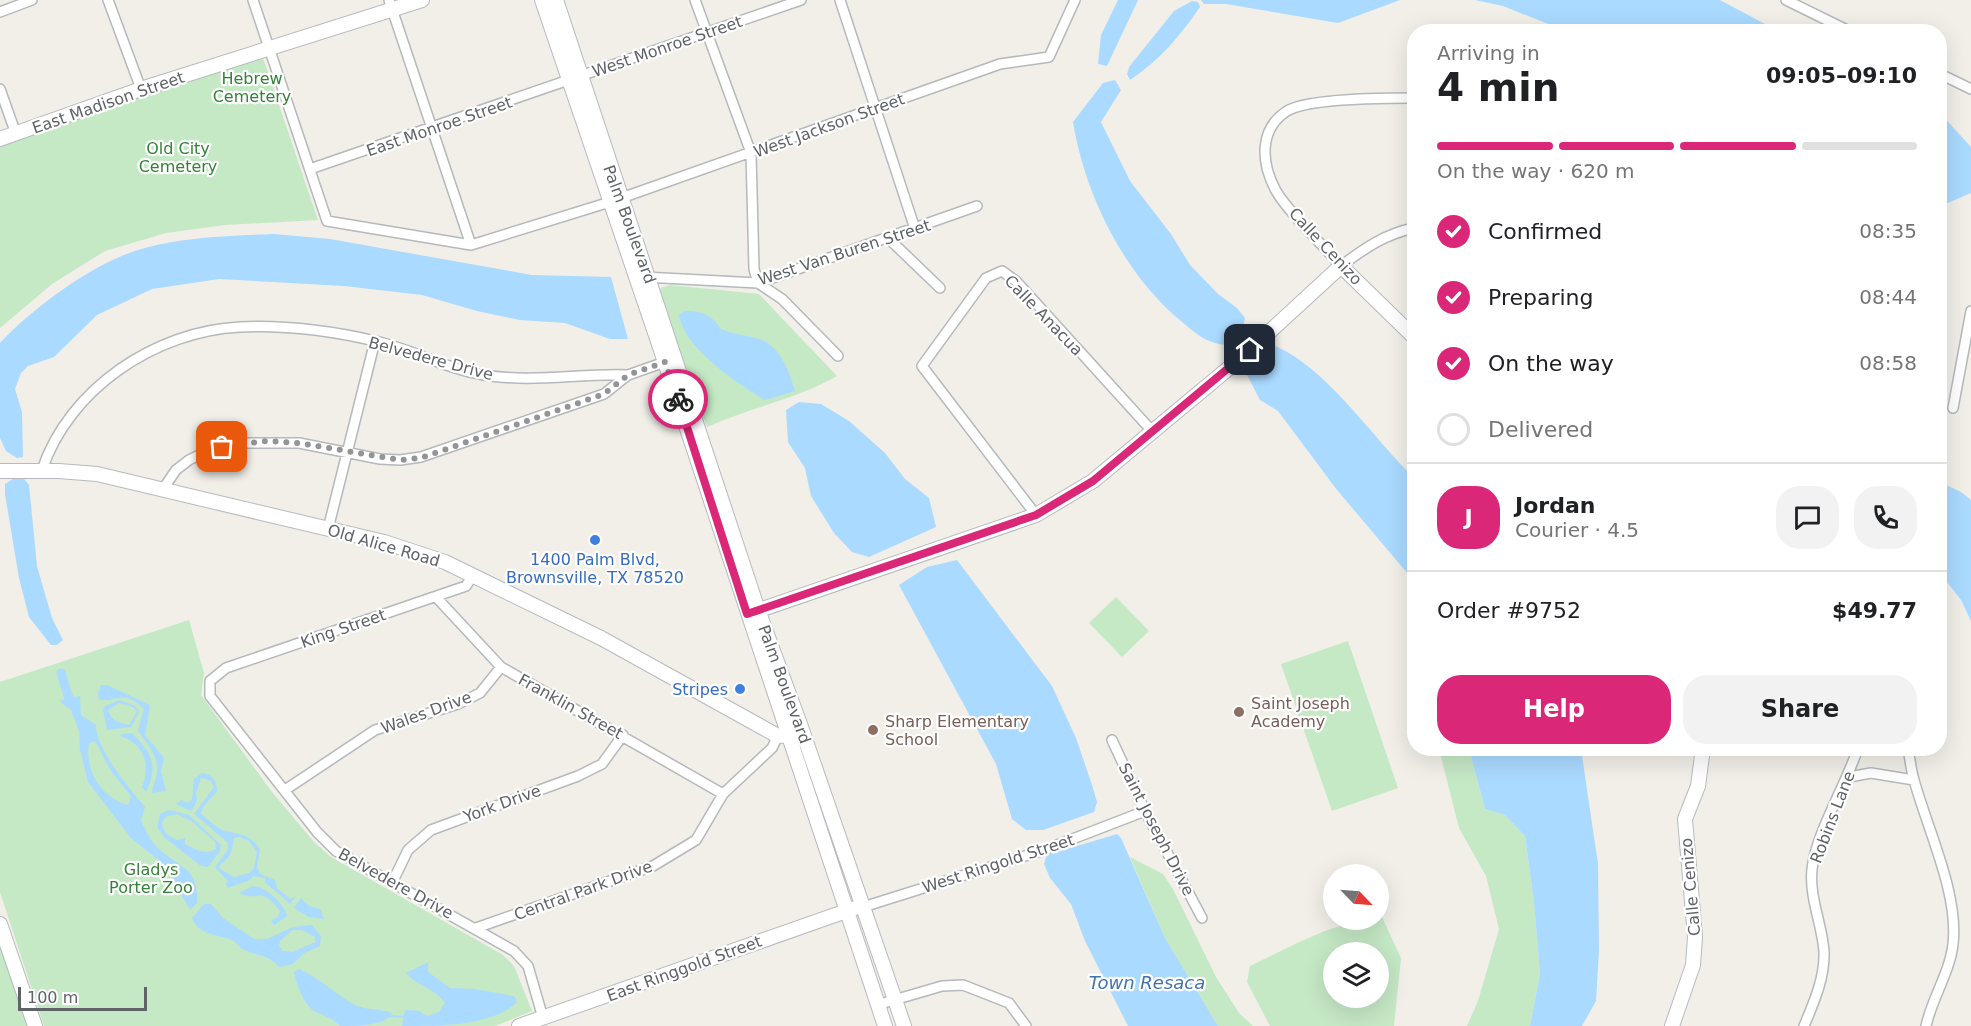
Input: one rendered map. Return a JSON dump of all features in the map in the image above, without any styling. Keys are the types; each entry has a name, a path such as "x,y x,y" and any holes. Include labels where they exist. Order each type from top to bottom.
{"main road":[{"name":"East Madison Street","path":"0,139 391,5 422,0"},
{"name":"Palm Boulevard","path":"542,0 555,19 573,79 643,277 885,1026"},
{"name":"Palm Boulevard","path":"555,19 556,0"},
{"name":"Calle Cenizo","path":"1341,266 1407,330"},
{"path":"753,612 1036,515 1093,481 1241,358 1341,266"},
{"name":"Palm Boulevard","path":"643,277 665,362 753,612"},
{"name":"Old Alice Road","path":"0,471 42,470 97,474 417,551 472,575 790,733"},
{"name":"Palm Boulevard","path":"790,733 863,907 904,1026"},
{"name":"Calle Cenizo","path":"1672,1026 1693,965 1695,937 1685,819 1698,786 1702,756"},
{"name":"West Ringold Street","path":"848,909 863,907"},
{"name":"East Ringgold Street","path":"519,1026 848,909"},
{"path":"0,924 35,1026"}],"street":[{"path":"0,12 32,0"},
{"path":"108,0 141,89"},
{"path":"253,0 327,221 471,246 391,5"},
{"path":"695,0 751,153 754,269 758,283 782,299 838,356"},
{"name":"West Monroe Street","path":"573,79 706,31 801,0"},
{"path":"840,0 915,229"},
{"name":"West Jackson Street","path":"471,246 615,200 1000,64 1049,57 1075,0"},
{"path":"1786,0 1835,24"},
{"path":"1947,77 1971,89"},
{"name":"East Monroe Street","path":"310,169 573,79"},
{"path":"0,89 16,134"},
{"name":"Calle Cenizo","path":"1341,266 1276,191 1265,165 1265,140 1275,122 1288,110 1329,101 1407,98"},
{"name":"West Van Buren Street","path":"643,277 758,283 977,206"},
{"path":"1341,266 1392,232 1407,229"},
{"path":"888,238 940,288"},
{"name":"Calle Anacua","path":"1036,515 922,366 986,278 1002,271 1016,281 1152,431"},
{"path":"1953,408 1971,311"},
{"name":"Belvedere Drive","path":"42,470 57,438 90,393 115,372 151,350 207,332 240,327 287,328 375,341 482,375 534,380 600,374 628,375"},
{"path":"328,529 375,341"},
{"path":"163,489 176,470 189,460 209,450 236,443 299,443 380,459 421,458 604,394 628,375 665,362"},
{"name":"King Street","path":"210,681 226,668 466,586 472,575"},
{"name":"Franklin Street","path":"436,597 501,667 723,794"},
{"name":"Wales Drive","path":"285,790 375,730 458,704 480,693 501,667"},
{"name":"Belvedere Drive","path":"210,681 210,696 317,832 336,851 477,928 514,951 528,966 543,1018"},
{"name":"Central Park Drive","path":"477,928 653,866 696,840 723,794 790,733"},
{"name":"York Drive","path":"392,883 408,850 431,830 578,776 602,764 623,735"},
{"name":"Saint Joseph Drive","path":"1112,740 1145,811 1202,918"},
{"name":"Robins Lane","path":"1804,1026 1819,990 1823,962 1812,869 1817,851 1849,777 1856,756"},
{"path":"1910,756 1914,780 1928,821 1954,923 1953,946 1926,1026"},
{"path":"1849,777 1871,772 1914,780"},
{"name":"West Ringold Street","path":"863,907 1044,850 1145,811"},
{"path":"877,1005 942,986 963,985 981,990 1009,1003 1026,1026"}],"green space":[{"name":"Old City Cemetery","path":"261,52 318,220 225,225 166,233 105,251 52,284 0,328 0,140"},
{"path":"670,285 759,294 837,376 806,391 707,427 657,295 661,288"},
{"path":"1116,597 1149,631 1122,657 1089,623"},
{"name":"Gladys Porter Zoo","path":"189,620 204,673 201,695 272,792 314,842 331,857 503,955 514,966 532,1011 495,1026 44,1026 0,892 0,682"},
{"path":"1348,641 1398,788 1332,811 1281,664"},
{"path":"1441,756 1471,756 1485,809 1505,815 1525,836 1534,902 1540,974 1530,1026 1467,1026 1478,1001 1499,929 1486,876 1459,828"},
{"path":"1130,857 1163,874 1173,889 1216,977 1239,1013 1253,1026 1218,1026 1165,938"},
{"path":"1329,930 1388,930 1401,958 1394,1026 1270,1026 1247,982 1250,966"},
{"path":"0,941 29,1026 0,1026"}],"water":[{"path":"1118,0 1138,0 1107,66 1098,64 1101,35"},
{"path":"1201,0 1400,0 1338,23 1226,4 1204,4"},
{"path":"1475,0 1720,0 1765,24 1548,24 1503,6"},
{"path":"1192,1 1198,2 1200,7 1185,28 1160,56 1130,80 1127,74 1129,67 1174,11"},
{"path":"1115,80 1121,90 1101,122 1130,181 1171,234 1190,265 1245,318 1242,332 1229,345 1222,345 1203,338 1160,302 1125,257 1097,205 1079,150 1073,122 1103,83"},
{"path":"1947,121 1971,147 1971,193 1947,203"},
{"path":"274,234 330,239 532,275 611,277 628,339 610,339 565,323 520,320 477,311 422,295 344,286 219,279 152,289 97,315 54,357 28,366 21,373 15,389 22,412 23,457 17,458 6,451 0,438 0,343 42,305 91,271 141,249 198,238"},
{"path":"685,311 701,313 710,317 721,329 757,338 769,344 784,362 795,391 765,400 726,374 690,340 679,314"},
{"path":"1275,346 1313,370 1349,405 1407,471 1407,573 1337,490 1278,411 1260,400 1245,371 1255,355"},
{"path":"799,402 821,404 849,421 885,453 905,479 929,498 936,527 869,557 852,552 834,533 811,496 805,468 788,442 786,410"},
{"path":"16,477 24,479 29,485 37,566 52,618 63,640 57,645 51,645 29,617 19,578 5,494 5,484"},
{"path":"1947,485 1971,500 1971,621 1961,600 1947,582"},
{"path":"957,560 1052,686 1076,738 1092,785 1097,802 1094,812 1043,830 1026,830 1012,819 996,764 899,585 927,567"},
{"path":"101,685 107,685 150,705 145,735 164,758 161,771 166,791 151,793 157,766 153,753 138,730 144,709 126,698 99,700 98,692"},
{"path":"80,696 81,715 96,725 97,734 107,756 145,807 141,821 151,840 192,876 197,891 197,903 190,910 166,866 131,838 88,782 80,750 79,731 71,710 59,701","holes":["95,741 111,771 131,796 128,805 110,796 97,782 89,763 89,743"]},
{"path":"120,700 135,706 139,712 131,727 107,730 103,710 105,706","holes":["119,703 133,707 137,712 129,725 116,721 108,710"]},
{"path":"132,733 149,754 153,767 146,792 142,787 146,771 140,749 128,739 120,736"},
{"path":"1471,756 1582,756 1598,864 1599,950 1596,1001 1582,1026 1530,1026 1540,974 1534,902 1525,836 1505,815 1485,809"},
{"path":"202,773 209,775 217,787 217,791 203,807 201,814 219,828 253,840 260,849 257,867 260,874 275,880 277,888 290,899 296,896 290,904 265,882 265,878 253,876 250,880 228,888 225,884 228,881 215,867 228,849 227,842 194,814 214,787 210,780 201,778 196,793 197,801 191,811 176,804 182,800 187,803 192,800 194,779","holes":["239,837 249,841 257,852 254,868 249,873 234,877 220,869 219,866 231,854 234,838"]},
{"path":"169,810 189,815 221,845 220,851 208,867 201,866 165,838 157,827 160,814","holes":["177,814 193,822 215,842 216,849 208,852 200,851 185,844 185,838 178,840 172,838 162,825 167,816"]},
{"name":"Town Resaca","path":"1117,834 1121,838 1165,938 1218,1026 1128,1026 1085,941 1071,904 1050,878 1044,864 1047,855"},
{"path":"253,886 273,896 287,916 274,925 271,921 278,917 280,911 268,898 239,893"},
{"path":"301,898 309,906 320,909 324,919 309,917 294,908"},
{"path":"204,904 211,904 223,918 254,939 267,939 293,927 312,925 321,936 320,946 304,953 293,964 279,967 267,957 242,949 232,940 204,931 195,924 192,918","holes":["293,930 302,930 315,937 315,942 293,952 283,951 279,946 280,941"]},
{"path":"428,962 428,972 450,988 474,989 514,996 517,1002 494,1016 480,1020 448,1025 402,1026 405,1010 419,1011 427,1016 439,1012 445,1003 406,973"},
{"path":"299,969 355,1005 392,1013 384,1021 377,1023 340,1026 314,1011 307,1004 295,977 294,972"}],"waterway":[{"path":"61,673 69,698"},
{"path":"391,1016 403,1017"}],"way so far":[{"path":"222,447 236,443 266,441 299,443 380,459 421,458 604,394 628,375 665,362 678,399"}],"place":[{"name":"1400 Palm Blvd, Brownsville, TX 78520","path":"595,540"},
{"name":"Stripes","path":"740,689"},
{"name":"Saint Joseph Academy","path":"1239,712"},
{"name":"Sharp Elementary School","path":"873,730"}],"route":[{"path":"678,399 747,614 1036,515 1093,481 1250,350"}],"park label":[{"name":"Hebrew Cemetery","path":"252,87"}]}
